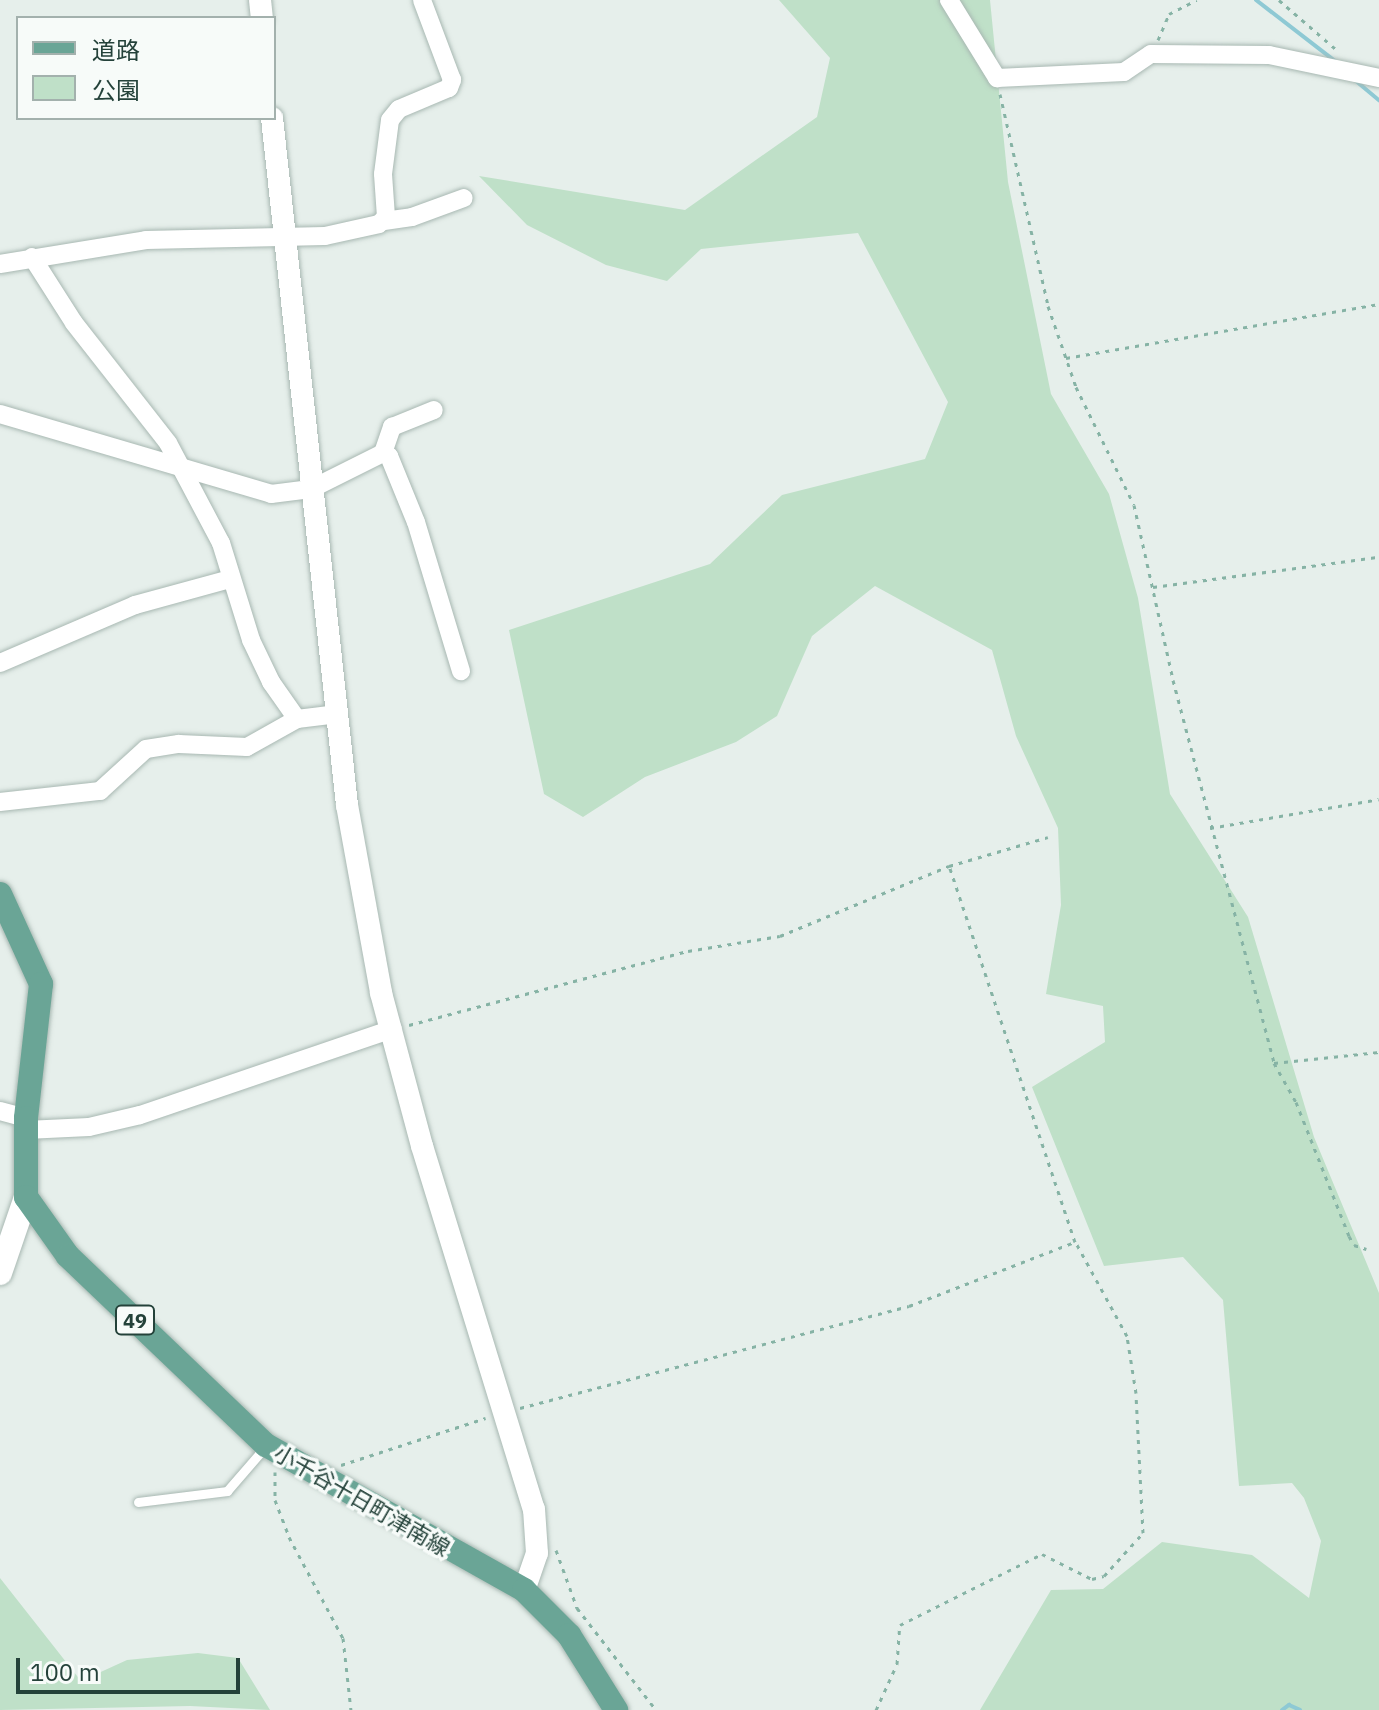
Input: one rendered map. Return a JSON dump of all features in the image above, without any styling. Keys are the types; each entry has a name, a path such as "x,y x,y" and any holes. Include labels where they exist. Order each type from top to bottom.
{"main road":[{"path":"0,894 41,984 26,1124 26,1197 0,1273"},
{"name":"小千谷十日町津南線","path":"26,1197 68,1256 272,1449 311,1474 524,1590 569,1635 616,1710"}],"street":[{"path":"384,221 390,120 399,109 449,88 452,80 422,0"},
{"path":"949,0 997,78 1124,72 1151,54 1269,55 1374,78"},
{"path":"272,120 347,805 381,993 422,1146 527,1479 537,1553 524,1590"},
{"path":"0,264 146,240 335,234 412,217 464,198"},
{"path":"32,257 74,323 184,471 221,543 230,579 271,682 297,719"},
{"path":"0,414 184,471 271,494 311,489 383,453 392,427 434,410"},
{"path":"383,453 403,484 461,671"},
{"path":"0,663 135,605 230,579"},
{"path":"0,802 100,791 146,749 179,744 247,747 297,719 336,714"},
{"path":"0,1111 26,1124 89,1127 140,1115 393,1029"}],"lane":[{"path":"138,1502 227,1491 272,1449"}],"path":[{"path":"1151,54 1169,14 1197,0"},
{"path":"1279,0 1374,78"},
{"path":"997,78 1048,306 1066,358 1134,505 1210,828 1274,1063 1296,1102 1349,1236 1366,1249"},
{"path":"1066,358 1379,304"},
{"path":"1153,587 1379,557"},
{"path":"1210,828 1379,799"},
{"path":"393,1029 688,951 780,936 949,866 1048,837"},
{"path":"876,1710 897,1664 900,1625 1042,1554 1092,1579 1104,1576 1143,1533 1136,1393 1127,1336 1075,1242 949,866"},
{"path":"1274,1063 1379,1052"},
{"path":"311,1474 506,1412 909,1306 1075,1242"},
{"path":"272,1449 275,1500 289,1537 343,1638 351,1710"},
{"path":"536,1533 554,1542 577,1608 656,1710"}],"green space":[{"path":"779,0 990,0 1008,182 1051,394 1109,494 1138,598 1170,794 1248,917 1314,1137 1379,1293 1379,1710 980,1710 1051,1590 1103,1589 1162,1542 1252,1555 1309,1598 1321,1541 1304,1498 1292,1483 1239,1486 1223,1300 1183,1257 1104,1266 1032,1087 1105,1042 1103,1006 1046,994 1061,905 1058,828 1016,736 992,650 875,586 812,636 777,716 736,742 645,777 583,817 544,794 509,630 710,564 782,495 925,459 948,402 858,233 701,249 667,281 606,265 527,225 479,176 685,210 817,117 830,58"},
{"path":"0,1578 81,1681 127,1660 198,1653 238,1658 270,1710 190,1706 0,1710"}],"waterway":[{"path":"1256,0 1335,61"},
{"path":"1356,81 1379,100"},
{"path":"1282,1710 1289,1705 1300,1710"}]}
